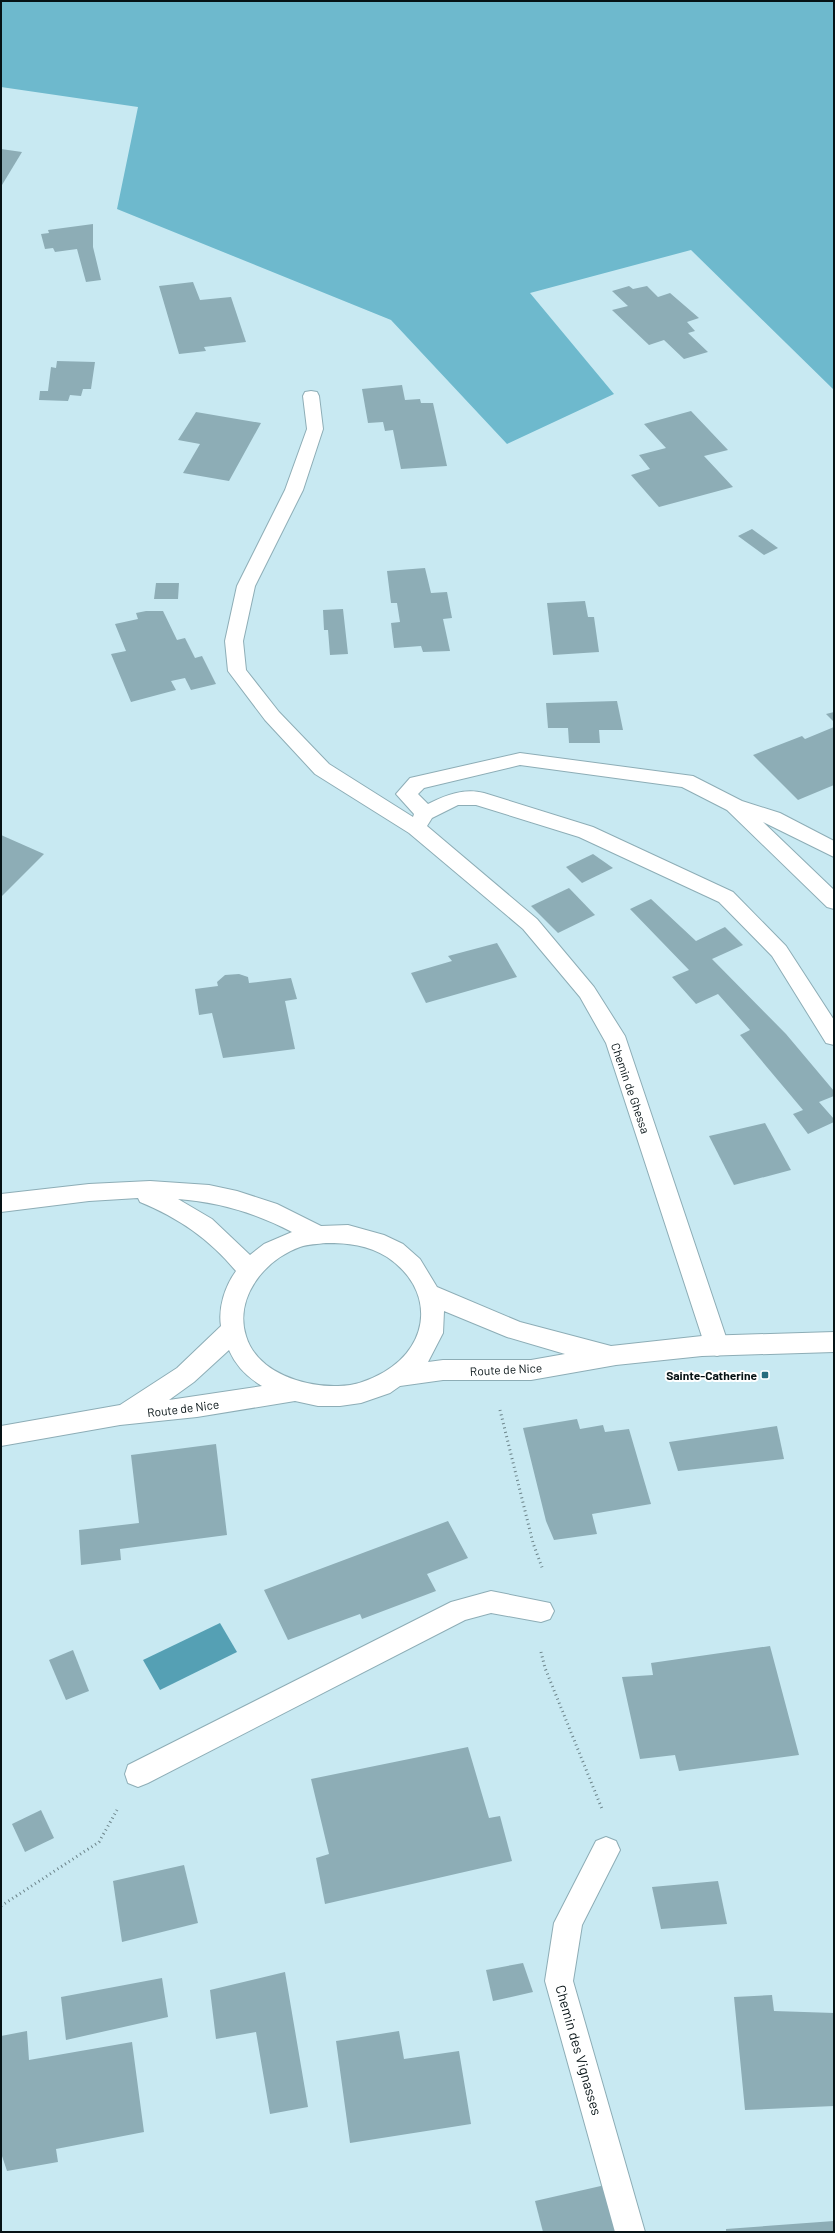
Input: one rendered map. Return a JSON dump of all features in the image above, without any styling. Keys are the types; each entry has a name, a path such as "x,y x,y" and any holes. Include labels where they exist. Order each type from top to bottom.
{"main road":[{"path":"311,396 315,429 294,490 246,586 234,641 237,671 272,716 322,769 421,820"},
{"path":"421,820 406,794 417,783 520,759 686,781 734,805 773,818 834,850"},
{"path":"421,820 455,799 477,798 586,832 726,897 779,951 834,1037"},
{"path":"734,805 834,902"},
{"name":"Chemin de Ghessa","path":"421,820 530,924 587,992 617,1042 717,1346"},
{"path":"132,1190 177,1207 208,1227 226,1243 249,1270"},
{"path":"1,1203 74,1194 132,1190 188,1191 236,1199 277,1213 318,1235"},
{"path":"348,1234 376,1241 400,1254 420,1272 431,1294 434,1317 429,1340 416,1360 396,1377 373,1390 347,1396 320,1397 294,1391 271,1381 253,1367 240,1350 232,1330 231,1309 237,1289 249,1270 268,1253 291,1241 318,1235 348,1234"},
{"name":"Route de Nice","path":"431,1294 470,1314 529,1336 616,1355"},
{"name":"Route de Nice","path":"120,1415 152,1399 180,1380 206,1359 232,1330"},
{"name":"Route de Nice","path":"396,1377 443,1370 531,1370 616,1355 717,1346 834,1342"},
{"name":"Route de Nice","path":"1,1436 120,1415 197,1407 294,1391"},
{"path":"138,1774 460,1610 491,1602 541,1612"},
{"name":"Chemin des Vignasses","path":"606,1850 568,1923 559,1981 630,2232"}],"path":[{"path":"1,1906 99,1842 138,1774"}],"shaded area":[{"path":"1,1 834,1 834,390 691,250 530,293 614,394 507,444 391,320 117,209 138,107 1,87"},
{"path":"220,1623 237,1652 160,1690 143,1660"}],"building":[{"path":"1,149 22,152 2,185 1,185"},
{"path":"93,224 93,247 101,280 86,282 77,249 55,252 53,248 45,249 41,234 49,233 48,230"},
{"path":"193,282 200,300 231,297 246,342 204,347 206,351 179,354 159,286"},
{"path":"629,286 633,289 647,286 658,297 670,293 699,318 687,322 695,331 688,333 708,352 684,359 664,340 649,345 612,310 628,306 612,291"},
{"path":"57,361 95,362 91,389 83,389 81,396 70,395 68,401 39,400 40,391 48,391 51,367 56,368"},
{"path":"402,385 405,400 420,399 421,403 433,403 447,466 401,469 393,430 385,431 383,422 368,423 362,389"},
{"path":"691,411 728,450 704,456 733,487 659,507 631,475 650,469 639,455 666,448 644,424"},
{"path":"196,412 261,423 229,481 183,473 200,444 178,440"},
{"path":"752,529 778,548 764,555 738,536"},
{"path":"425,568 431,593 447,592 452,618 443,619 450,651 423,652 421,646 394,648 391,623 400,622 397,603 391,603 387,571"},
{"path":"156,583 179,583 178,599 154,599"},
{"path":"585,601 588,617 594,617 599,652 553,655 547,603"},
{"path":"343,609 348,654 330,655 328,630 324,630 323,610"},
{"path":"146,611 163,611 177,640 185,638 195,658 202,656 216,684 191,690 185,678 171,681 176,690 131,702 111,654 126,651 115,624 138,619 136,613"},
{"path":"617,701 623,730 599,730 600,743 569,743 568,728 548,728 546,703"},
{"path":"834,712 834,722 826,714"},
{"path":"834,727 834,785 798,800 753,755 802,736 805,739"},
{"path":"1,835 44,854 1,897"},
{"path":"593,854 613,868 582,883 566,867"},
{"path":"569,888 595,915 558,933 531,906"},
{"path":"651,899 696,941 725,927 743,945 712,959 786,1034 834,1091 834,1096 819,1102 834,1119 834,1122 808,1134 793,1114 803,1110 740,1035 750,1030 718,994 696,1004 672,977 689,970 630,909"},
{"path":"497,943 517,977 426,1003 411,973 452,961 448,956"},
{"path":"239,974 248,977 249,983 291,978 297,999 285,1001 295,1049 223,1058 212,1013 199,1015 195,989 218,986 217,982 225,975"},
{"path":"765,1123 791,1170 734,1185 709,1136"},
{"path":"577,1419 580,1429 603,1425 605,1432 629,1429 651,1504 592,1514 597,1534 554,1540 546,1521 523,1428"},
{"path":"777,1426 784,1459 678,1471 669,1442"},
{"path":"216,1444 227,1535 120,1549 121,1560 81,1565 79,1530 139,1523 131,1455"},
{"path":"448,1521 468,1558 427,1574 436,1591 362,1619 360,1614 288,1640 264,1590"},
{"path":"770,1646 799,1755 679,1771 675,1755 640,1759 622,1677 653,1675 651,1663"},
{"path":"73,1650 89,1691 66,1700 49,1660"},
{"path":"468,1747 489,1818 500,1816 512,1861 325,1904 316,1858 329,1854 311,1779"},
{"path":"41,1810 54,1838 25,1852 12,1824"},
{"path":"184,1865 198,1923 122,1942 113,1881"},
{"path":"718,1881 727,1924 661,1929 652,1887"},
{"path":"523,1963 533,1992 493,2001 486,1970"},
{"path":"285,1972 308,2107 270,2114 256,2032 216,2039 210,1990"},
{"path":"162,1978 168,2017 66,2040 61,1997"},
{"path":"772,1995 774,2011 834,2013 834,2106 745,2110 734,1997"},
{"path":"27,2031 29,2060 132,2042 144,2132 56,2149 58,2162 7,2171 1,2153 1,2036"},
{"path":"399,2031 404,2059 459,2051 471,2124 350,2143 336,2041"},
{"path":"614,2183 623,2232 543,2232 535,2201"},
{"path":"834,2221 834,2232 726,2232 726,2229"}],"place":[{"name":"Sainte-Catherine","path":"765,1375"}]}
